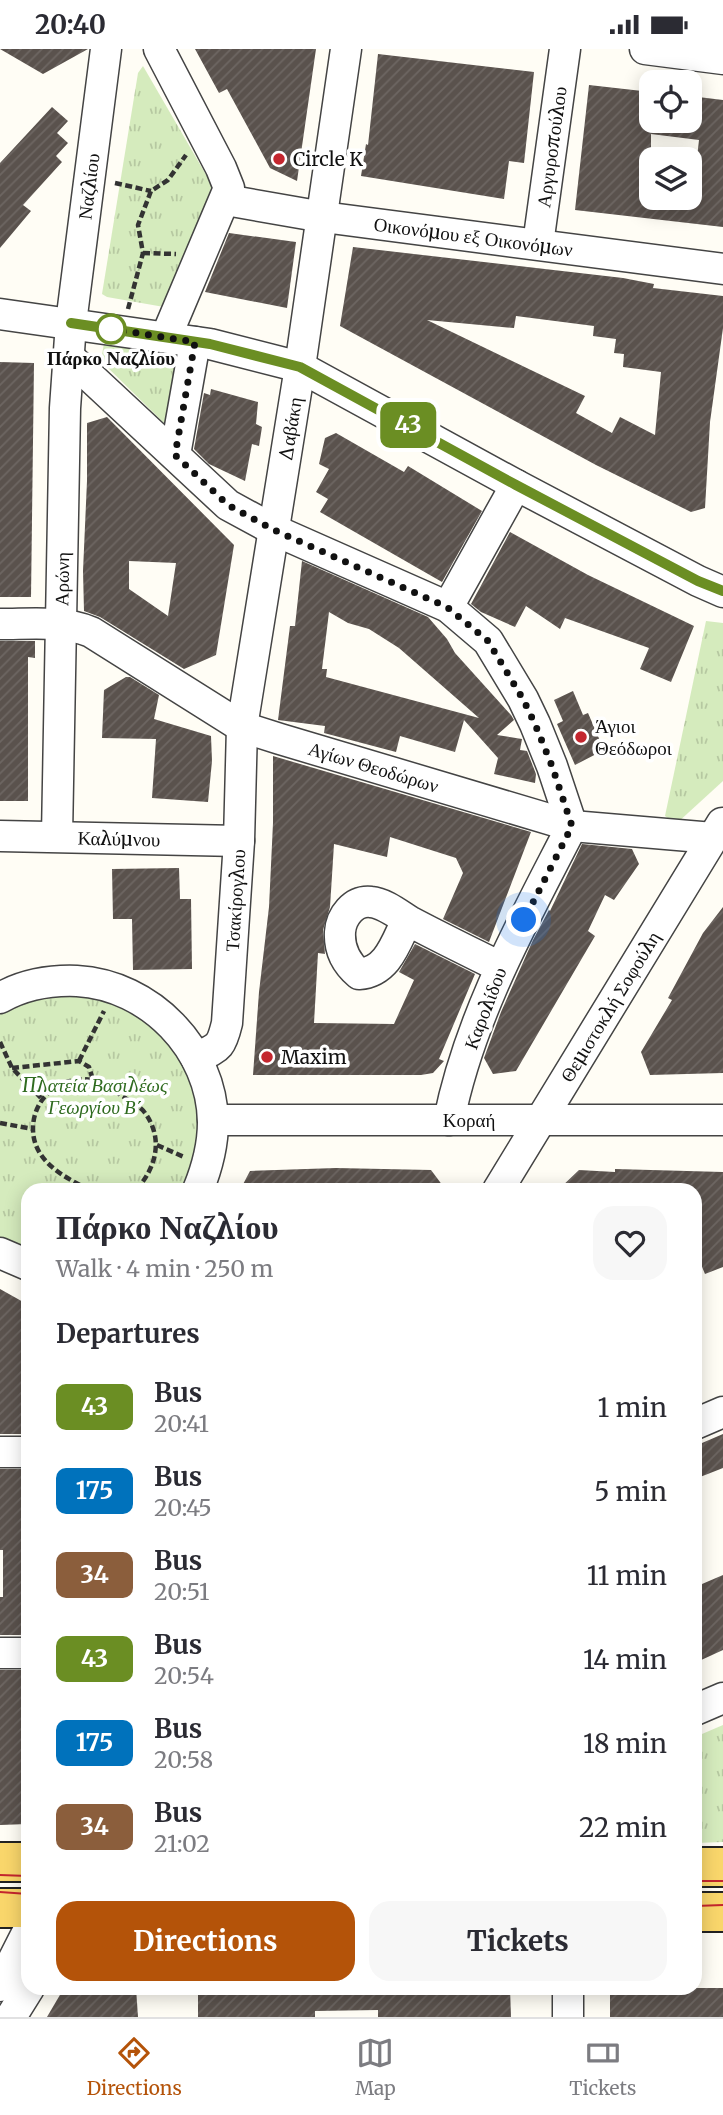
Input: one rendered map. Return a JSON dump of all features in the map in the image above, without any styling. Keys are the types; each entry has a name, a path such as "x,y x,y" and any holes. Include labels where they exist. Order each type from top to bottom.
{"main road":[{"path":"0,1862 21,1861"},
{"path":"702,1867 723,1867"},
{"path":"0,1908 21,1908"},
{"path":"702,1912 723,1912"}],"street":[{"name":"Ναζλίου","path":"71,323 106,49"},
{"path":"159,49 229,188 166,337"},
{"name":"Δαβάκη","path":"242,727 300,367 346,49"},
{"name":"Αργυροπούλου","path":"538,244 565,49"},
{"path":"645,49 723,59"},
{"name":"Οικονόμου εξ Οικονόμων","path":"226,200 323,217 723,269"},
{"path":"0,314 195,342 240,350 300,367 516,485 698,581 723,591"},
{"name":"Αρώνη","path":"57,836 65,408 71,323"},
{"path":"175,455 195,342"},
{"path":"69,357 228,505 274,530 447,607 488,641 523,699 552,766 572,826"},
{"path":"447,607 516,485"},
{"name":"Αγίων Θεοδώρων","path":"0,624 60,624 90,632 242,727 572,826 718,830"},
{"name":"Τσακίρογλου","path":"196,1058 215,1049 223,1041 227,1023 239,841 242,727"},
{"name":"Καρολίδου","path":"449,1120 456,1083 500,967 572,826"},
{"name":"Θεμιστοκλή Σοφούλη","path":"502,1183 718,830"},
{"name":"Καλύμνου","path":"0,836 239,841"},
{"path":"407,920 500,967"},
{"path":"0,998 33,985 61,981 89,982 116,989 140,1000 162,1016 181,1035 196,1058 208,1088 213,1120 212,1144 201,1183"},
{"name":"Κοραή","path":"213,1120 723,1120"},
{"path":"0,1253 21,1262"},
{"path":"702,1422 723,1412"},
{"path":"0,1452 21,1452"},
{"path":"0,1653 21,1653"},
{"path":"702,1707 723,1698"},
{"path":"0,1986 21,1945"},
{"path":"11,2017 25,1995"},
{"path":"568,1995 568,2017"}],"path":[{"path":"124,330 143,253 138,225 151,191 168,180 191,147 205,137"},
{"path":"90,180 134,185 151,191"},
{"path":"79,1061 116,989"},
{"path":"0,1042 12,1068 41,1099"},
{"path":"12,1068 79,1061 89,1067 93,1080"},
{"path":"76,1183 58,1173 39,1154 33,1136 33,1117 41,1099 56,1086 73,1079 93,1080 144,1111 157,1145 153,1164 142,1183"},
{"path":"0,1123 33,1129"}],"green space":[{"path":"143,66 212,185 188,253 164,307 102,294 138,73"},
{"path":"104,343 176,354 168,427 101,361"},
{"path":"706,621 723,623 723,781 676,824 665,816"},
{"name":"Πλατεία Βασιλέως Γεωργίου Β΄","path":"47,993 111,997 178,1045 204,1123 189,1183 21,1183 21,1248 0,1238 0,1012"},
{"path":"723,1725 723,1842 702,1843 702,1734"}],"building":[{"path":"0,49 88,49 43,74"},
{"path":"195,49 316,49 297,181 270,168 227,89 219,93"},
{"path":"378,54 534,72 524,163 509,161 504,199 361,176 366,144 368,145"},
{"path":"589,85 639,91 639,133 702,133 702,97 723,100 723,227 575,210"},
{"path":"52,107 68,121 57,133 68,143 56,156 62,162 23,205 31,211 0,248 0,163"},
{"path":"229,233 296,242 287,308 205,292"},
{"path":"353,247 623,278 654,284 653,288 723,296 723,328 710,422 705,508 691,512 596,465 340,326","holes":["516,316 594,326 593,336 616,339 614,353 624,354 623,367 661,372 655,435 620,417 612,433 576,413 585,396 427,320 514,328"]},
{"path":"0,362 34,363 31,597 0,597"},
{"path":"211,389 258,402 256,424 262,427 259,446 252,444 245,481 209,464 194,449 204,393 210,395"},
{"path":"107,417 234,545 216,655 184,669 100,617 84,611 87,423","holes":["129,561 176,563 168,616 129,589"]},
{"path":"336,433 404,472 408,466 482,511 442,582 320,512 328,499 316,492 329,469 319,464 325,438"},
{"path":"510,532 588,575 694,626 671,682 640,669 649,648 565,618 560,629 526,606 515,627 481,612 471,604"},
{"path":"302,561 428,617 455,653 511,715 514,720 497,735 522,739 520,750 527,751 536,774 535,783 494,774 498,758 464,720 455,752 400,736 396,752 324,733 325,726 278,720 290,626 295,626","holes":["329,612 348,623 369,629 399,648 479,718 326,677 327,669 322,669"]},
{"path":"0,641 35,641 35,658 28,657 28,801 0,801"},
{"path":"126,677 159,695 154,719 211,736 212,761 208,802 152,798 156,739 102,738 104,690"},
{"name":"Άγιοι Θεόδωροι","path":"573,691 583,715 588,713 604,750 575,765 557,724 563,721 554,700"},
{"path":"273,756 531,832 489,942 443,919 463,873 456,858 390,837 387,857 334,844 330,907 323,930 325,954 318,953 314,1023 394,1024 414,980 399,972 415,944 475,974 439,1059 444,1061 433,1073 253,1075 269,907"},
{"path":"582,844 632,849 639,864 614,900 605,895 588,931 595,936 516,1071 493,1074 484,1058 501,1012 533,940"},
{"path":"179,868 180,899 191,899 192,969 133,970 132,919 113,919 112,869"},
{"path":"723,907 723,1073 650,1075 641,1052 672,1000 668,998 703,933"},
{"path":"336,1168 431,1170 441,1183 244,1183 250,1171"},
{"path":"615,1169 723,1172 723,1267 705,1274 702,1267 702,1183 565,1183 579,1170 615,1172"},
{"path":"0,1289 21,1301 21,1434 0,1434"},
{"path":"723,1434 723,1468 702,1476 702,1443"},
{"path":"0,1469 21,1469 21,1635 0,1635 3,1550 0,1550"},
{"path":"723,1575 723,1650 702,1660 702,1584"},
{"path":"0,1670 21,1670 21,1824 0,1825"},
{"path":"702,1988 723,1988 723,2017 610,2017 610,1995 702,1995"},
{"path":"60,1995 136,1995 138,2017 47,2017"},
{"path":"198,1995 510,1995 511,2017 378,2017 378,2010 315,2011 315,2017 198,2017"}],"tram line":[{"path":"0,1875 21,1876"},
{"path":"702,1881 723,1881"},
{"path":"0,1892 21,1894"},
{"path":"702,1906 723,1905"}],"bus line":[{"name":"43","path":"71,323 240,350 310,371 516,485 698,581 723,591"}],"place":[{"name":"Circle K","path":"279,159"},
{"name":"Πάρκο Ναζλίου","path":"111,329"},
{"name":"Άγιοι Θεόδωροι","path":"581,737"},
{"name":"Maxim","path":"267,1057"}],"route":[{"path":"111,329 195,342 175,455 228,505 274,530 447,607 488,641 535,724 572,826 524,920"}]}
